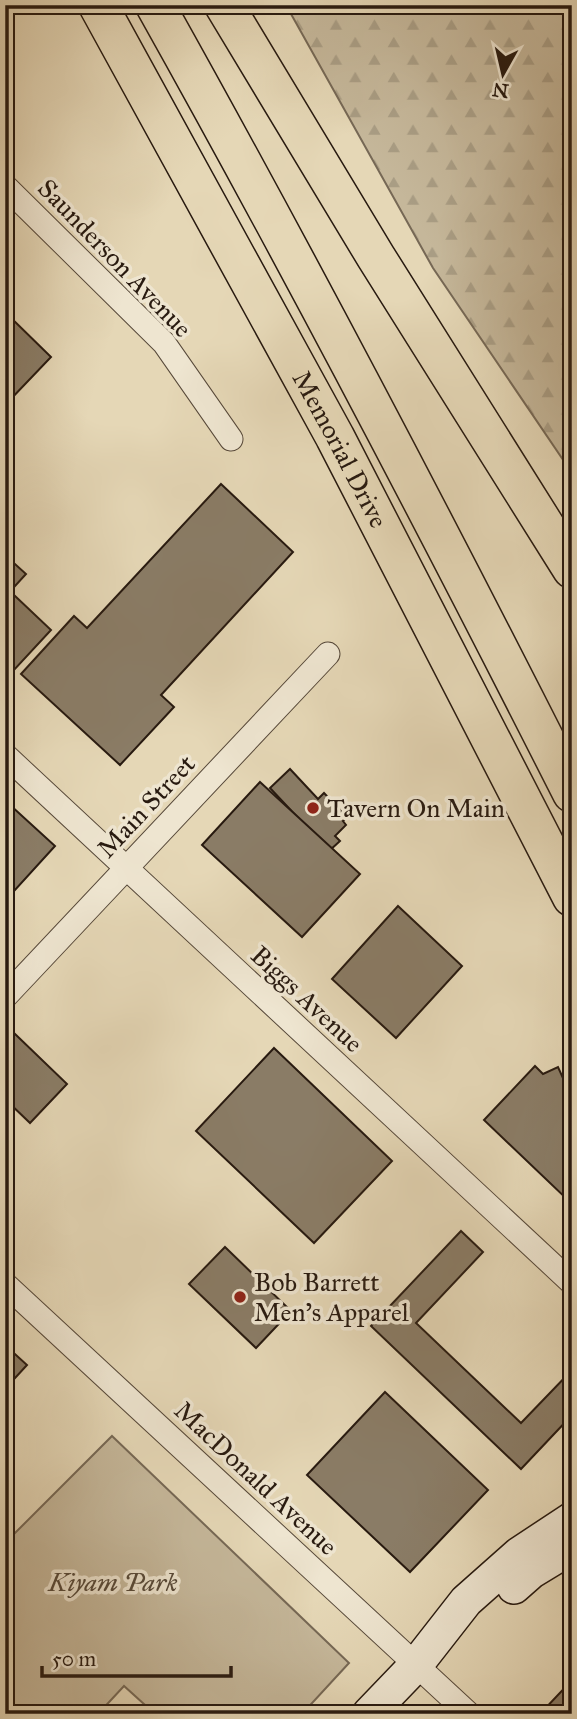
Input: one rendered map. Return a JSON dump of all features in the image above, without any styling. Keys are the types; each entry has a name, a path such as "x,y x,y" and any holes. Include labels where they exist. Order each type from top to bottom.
{"highway":[{"path":"74,5 105,17"},
{"name":"Memorial Drive","path":"155,5 374,408 572,793"},
{"path":"224,5 376,257 572,569"},
{"name":"Memorial Drive","path":"105,17 335,437 572,897"}],"main road":[{"path":"369,1714 416,1665 466,1601 519,1554 572,1519"},
{"path":"416,1665 480,1616 531,1572 572,1547"}],"street":[{"name":"Saunderson Avenue","path":"5,186 164,342 231,439"},
{"name":"Main Street","path":"5,997 328,654"},
{"name":"Biggs Avenue","path":"5,755 572,1283"},
{"name":"MacDonald Avenue","path":"5,1283 469,1714"}],"green space":[{"path":"286,5 572,5 572,473 433,268"},
{"name":"Kiyam Park","path":"112,1436 349,1663 302,1714 155,1714 124,1686 98,1714 5,1714 5,1543"}],"building":[{"path":"5,312 51,357 7,403 5,401"},
{"path":"221,484 293,552 161,695 174,707 120,765 21,674 74,616 87,628"},
{"path":"5,555 26,574 5,597"},
{"path":"14,595 51,630 14,670 5,663 5,605"},
{"name":"Tavern On Main","path":"290,769 318,799 324,793 347,817 343,821 346,825 335,836 340,841 329,851 270,788"},
{"path":"260,782 360,874 302,937 202,845"},
{"path":"9,804 55,846 5,901 5,808"},
{"path":"398,906 462,966 396,1038 332,979"},
{"path":"14,1033 67,1084 30,1123 5,1099 5,1042"},
{"path":"274,1048 392,1161 314,1243 196,1131"},
{"path":"535,1066 543,1074 558,1067 572,1098 572,1204 484,1120"},
{"path":"461,1231 483,1252 416,1323 521,1423 572,1370 572,1415 521,1469 371,1326"},
{"name":"Bob Barrett Men's Apparel","path":"225,1247 291,1311 256,1348 189,1284"},
{"path":"5,1345 27,1365 5,1389"},
{"path":"385,1392 488,1490 410,1572 307,1475"},
{"path":"572,1680 572,1714 540,1714"}],"place":[{"name":"Tavern On Main","path":"313,808"},
{"name":"Bob Barrett Men's Apparel","path":"240,1297"}]}
